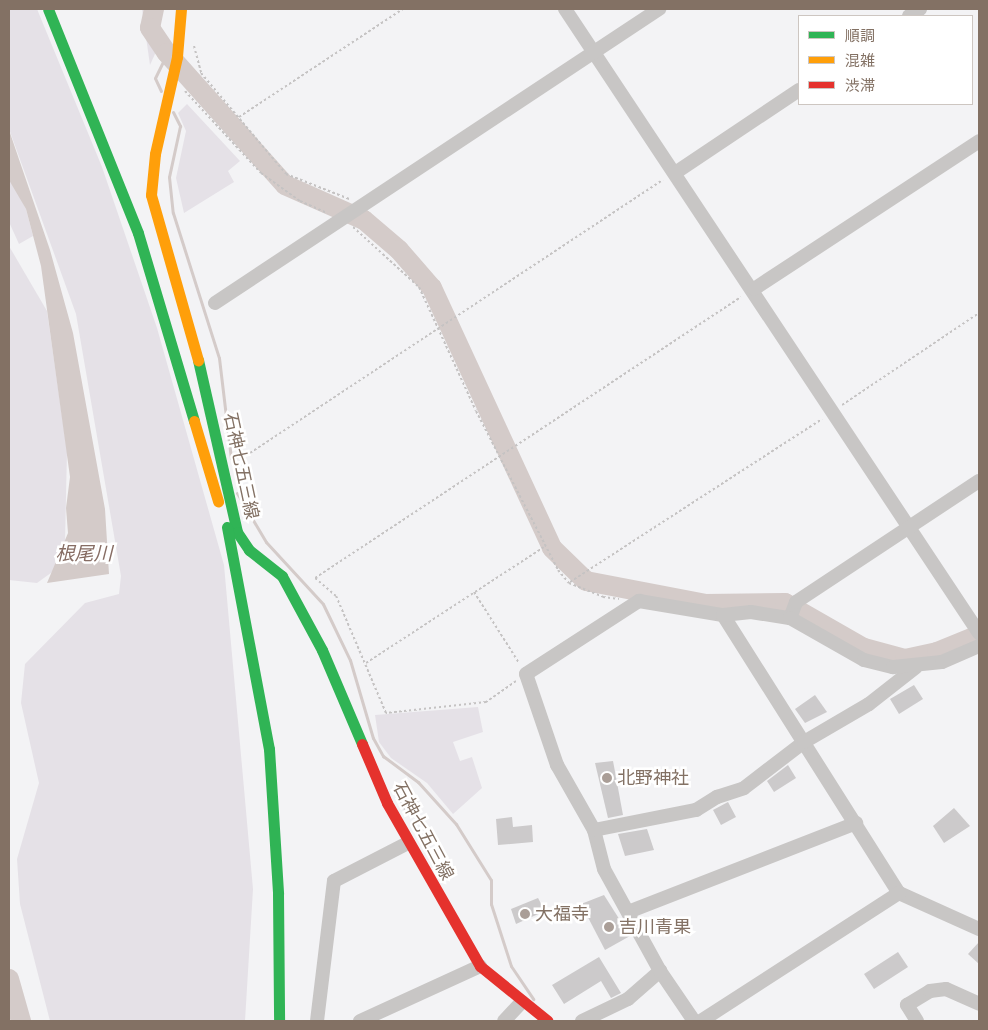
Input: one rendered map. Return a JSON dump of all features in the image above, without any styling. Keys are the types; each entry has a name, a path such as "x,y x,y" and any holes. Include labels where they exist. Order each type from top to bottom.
{"main road":[{"path":"48,9 138,233 234,546 269,750 278,894 279,1021"},
{"name":"石神七五三線","path":"181,9 172,76 151,195 209,399 237,532 249,550 282,576 322,650 341,700 408,843 480,966 522,1002 548,1021"}],"street":[{"path":"565,9 754,289 909,528 977,627"},
{"path":"216,303 659,9"},
{"path":"675,173 798,91"},
{"path":"754,289 979,141"},
{"path":"694,1021 660,971 604,869 594,830 557,765 526,674 639,601 723,615 792,611 979,481"},
{"path":"792,611 864,660 916,667 942,662 979,646"},
{"path":"723,615 899,893 979,929"},
{"path":"594,830 696,810 717,797 744,788 804,742 869,704 916,667"},
{"path":"628,912 856,823"},
{"path":"317,1021 334,881 408,843"},
{"path":"702,1021 899,893"},
{"path":"360,1021 480,966"},
{"path":"582,1021 628,999 660,971"},
{"path":"917,1021 907,1006 930,991 946,989 979,1004"},
{"path":"504,1021 522,1002"}],"path":[{"path":"239,117 403,9"},
{"path":"194,37 201,73 286,174 363,206"},
{"path":"172,76 261,173 300,201 344,219 419,288 436,329 500,458 532,515 544,547 569,583 604,597 639,601"},
{"path":"222,463 250,453 675,173"},
{"path":"474,592 526,674 486,702 386,713 336,596 315,578 754,289"},
{"path":"569,583 979,313"},
{"path":"366,663 544,547"}],"shaded area":[{"path":"9,9 37,9 102,167 157,328 224,565 253,889 245,1021 50,1021 20,904 17,859 39,783 21,703 25,664 85,603 119,594 121,576 76,314 9,129"},
{"path":"142,9 157,9 159,45 150,65"},
{"path":"187,104 240,161 228,171 234,182 184,213 176,178 186,131 178,113"},
{"path":"9,175 26,209 33,236 19,244 9,222"},
{"path":"9,246 47,311 67,451 65,543 55,570 37,583 9,580"},
{"path":"478,707 483,732 453,742 460,761 472,757 482,788 453,814 427,783 391,758 379,742 375,715"}],"water":[{"name":"根尾川","path":"9,130 50,250 73,333 105,509 109,574 47,583 68,533 66,508 70,477 41,266 26,209 9,180"}],"building":[{"path":"914,685 923,699 899,714 890,699"},
{"path":"815,695 827,712 805,723 795,709"},
{"name":"北野神社","path":"613,761 623,815 608,818 595,763"},
{"path":"788,765 796,778 774,792 767,781"},
{"path":"410,789 418,802 404,810 397,797"},
{"path":"728,802 736,817 721,825 713,810"},
{"path":"954,808 970,826 944,843 933,826"},
{"path":"512,817 513,827 532,825 533,842 498,845 496,819"},
{"path":"647,829 654,850 625,856 618,834"},
{"name":"吉川青果","path":"604,895 630,936 605,950 581,904"},
{"name":"大福寺","path":"538,898 545,911 516,924 511,909"},
{"path":"979,942 979,964 968,954"},
{"path":"898,952 908,967 874,989 864,974"},
{"path":"599,957 621,993 611,998 601,981 564,1004 552,985"}],"waterway":[{"path":"154,9 150,28 167,53 285,185 364,220 399,250 432,288 552,548 586,581 705,604 785,603 864,648 905,659 937,652 979,635"},
{"path":"161,91 155,78 167,53"},
{"path":"173,112 180,126 169,177 173,213 219,358 231,458"},
{"path":"237,493 266,542 323,604 350,660 373,738 383,756 418,782 456,824 491,880 491,904 511,966 533,999"},
{"name":"根尾川","path":"9,979 21,1021"}],"traffic: fast":[{"path":"48,9 138,233 194,421"},
{"path":"198,360 237,532 249,550 282,576 322,650 362,744"},
{"path":"227,527 269,749 278,894 279,1021"}],"traffic: slow":[{"path":"181,9 177,57 155,154 151,195 198,360"},
{"path":"194,421 218,501"}],"traffic: jam":[{"path":"362,744 387,803 480,966 548,1021"}],"place":[{"name":"北野神社","path":"607,778"},
{"name":"大福寺","path":"525,914"},
{"name":"吉川青果","path":"609,927"}]}
